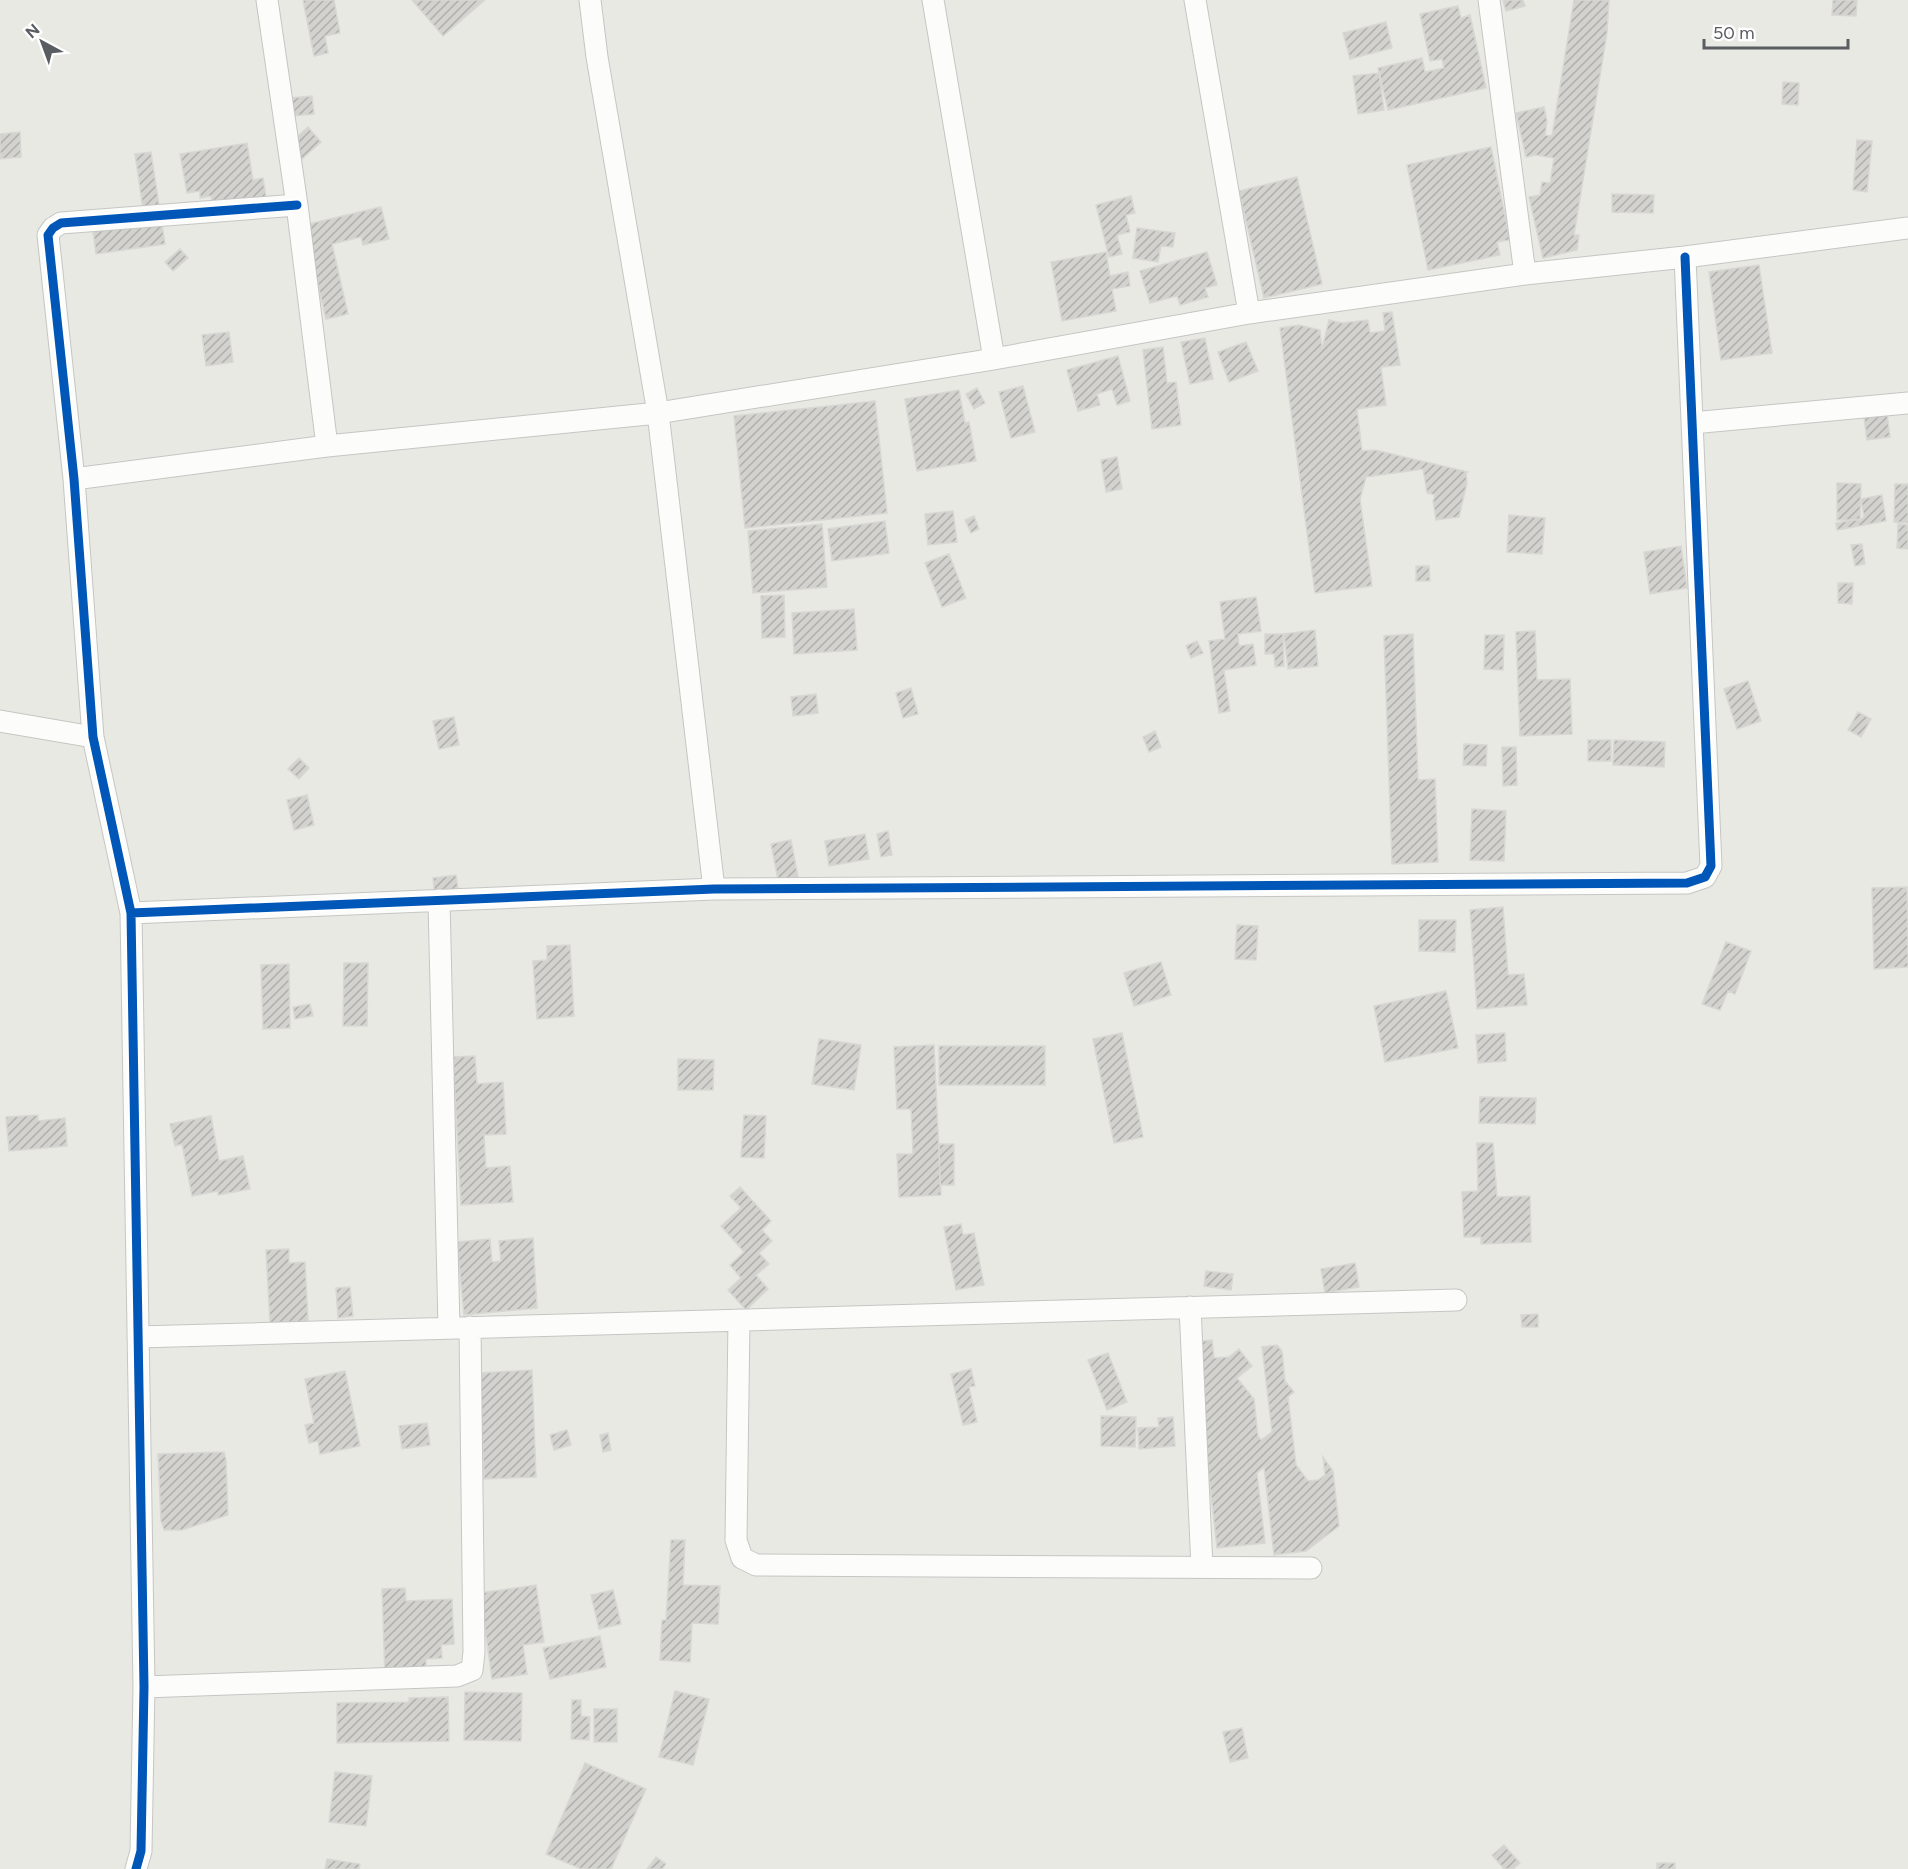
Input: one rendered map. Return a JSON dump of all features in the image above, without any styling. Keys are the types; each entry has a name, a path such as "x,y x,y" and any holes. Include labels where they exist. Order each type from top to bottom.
{"street":[{"path":"267,0 297,205 327,446"},
{"path":"590,0 597,57 658,413 714,889"},
{"path":"933,0 994,359"},
{"path":"1195,0 1249,313"},
{"path":"1489,0 1525,274"},
{"path":"136,1869 141,1851 144,1687 131,913 93,737 74,479 48,235 61,223 297,205"},
{"path":"74,479 327,446 658,413 994,359 1249,313 1525,274 1685,257 1908,228"},
{"path":"131,913 714,889 1687,883 1705,878 1712,866 1685,257"},
{"path":"1692,423 1908,404"},
{"path":"0,721 93,737"},
{"path":"144,1687 457,1676 472,1670 474,1652 439,900"},
{"path":"138,1337 1456,1300"},
{"path":"1190,1307 1202,1567"},
{"path":"740,1320 736,1540 742,1558 756,1565 1311,1568"}],"building":[{"path":"303,0 334,0 340,33 325,36 328,53 314,56"},
{"path":"412,0 485,0 443,36"},
{"path":"1503,0 1523,0 1525,6 1506,11"},
{"path":"1574,0 1609,0 1607,33 1574,235 1579,235 1577,250 1543,258 1529,197 1540,195 1542,182 1550,183 1554,158 1536,155 1526,157 1516,113 1544,107 1547,121 1545,135 1552,136"},
{"path":"1833,0 1857,0 1856,16 1832,15"},
{"path":"1458,6 1461,18 1470,15 1486,88 1388,110 1378,68 1422,58 1425,72 1444,68 1442,59 1430,61 1420,14"},
{"path":"1386,22 1392,48 1350,59 1343,33"},
{"path":"1379,73 1384,110 1358,114 1353,76"},
{"path":"1783,82 1799,83 1798,105 1782,104"},
{"path":"312,96 314,114 291,116 290,98"},
{"path":"308,127 321,142 302,159 289,144"},
{"path":"20,132 21,157 0,159 0,134"},
{"path":"1857,140 1872,141 1867,192 1853,190"},
{"path":"247,143 253,180 263,178 267,203 213,211 211,196 200,198 200,191 187,193 180,154"},
{"path":"1491,147 1510,240 1497,242 1500,255 1428,270 1407,165"},
{"path":"151,152 165,244 96,254 93,231 145,223 135,154"},
{"path":"1297,177 1322,284 1264,298 1239,191"},
{"path":"1612,194 1654,195 1653,213 1612,212"},
{"path":"1131,196 1135,213 1126,215 1130,232 1117,235 1122,254 1109,257 1096,205"},
{"path":"381,207 389,239 363,245 361,237 332,244 348,314 326,319 304,225"},
{"path":"1137,228 1175,233 1173,247 1161,246 1158,262 1133,258"},
{"path":"180,249 188,258 173,271 165,262"},
{"path":"1106,252 1110,276 1128,272 1130,286 1112,289 1116,311 1062,321 1051,262"},
{"path":"1207,252 1217,285 1205,288 1208,297 1180,305 1177,296 1150,303 1140,271"},
{"path":"1759,265 1772,353 1721,360 1709,272"},
{"path":"1392,312 1400,365 1381,367 1386,405 1357,409 1362,451 1375,450 1468,472 1459,517 1436,520 1433,501 1435,495 1427,493 1423,469 1366,477 1360,499 1372,586 1315,593 1280,328 1299,325 1320,330 1322,349 1329,320 1342,323 1368,320 1370,333 1385,331 1383,313"},
{"path":"229,332 233,362 206,366 202,335"},
{"path":"1205,338 1213,379 1190,384 1181,342"},
{"path":"1246,342 1258,371 1229,382 1218,352"},
{"path":"1163,347 1167,383 1176,382 1181,425 1152,429 1143,350"},
{"path":"1118,356 1130,401 1117,405 1112,389 1097,394 1100,405 1078,411 1067,370"},
{"path":"1023,386 1035,432 1011,438 999,392"},
{"path":"977,388 985,403 974,409 966,394"},
{"path":"959,390 965,423 969,422 976,461 917,471 905,399"},
{"path":"875,401 887,513 745,528 734,416"},
{"path":"875,401 887,513 745,528 734,416"},
{"path":"1887,413 1890,437 1867,440 1864,417"},
{"path":"1117,457 1122,489 1106,492 1101,460"},
{"path":"1837,483 1861,484 1860,520 1837,520"},
{"path":"1895,484 1908,484 1908,523 1894,522"},
{"path":"1882,495 1886,521 1837,530 1836,523 1864,518 1861,499"},
{"path":"953,511 957,542 928,545 925,514"},
{"path":"1509,515 1545,518 1542,554 1507,552"},
{"path":"974,516 979,529 971,533 965,520"},
{"path":"885,521 889,553 832,561 828,529"},
{"path":"822,524 827,587 753,593 748,531"},
{"path":"822,524 827,587 753,593 748,531"},
{"path":"1898,524 1908,525 1908,549 1897,548"},
{"path":"1862,544 1865,564 1855,566 1851,545"},
{"path":"1681,546 1687,588 1650,594 1644,552"},
{"path":"949,554 966,598 942,607 925,563"},
{"path":"1416,566 1429,566 1430,581 1416,581"},
{"path":"1838,583 1853,583 1852,604 1838,603"},
{"path":"784,595 785,637 762,638 761,596"},
{"path":"1256,597 1261,631 1238,634 1239,646 1253,644 1256,665 1224,670 1230,711 1219,713 1209,641 1225,639 1220,602"},
{"path":"854,609 857,650 794,654 792,613"},
{"path":"854,609 857,650 794,654 792,613"},
{"path":"1315,630 1318,666 1288,669 1284,634"},
{"path":"1535,631 1537,680 1570,679 1572,734 1520,736 1516,632"},
{"path":"1265,634 1283,634 1284,666 1275,667 1274,654 1265,654"},
{"path":"1413,634 1418,780 1435,779 1438,862 1392,864 1384,636"},
{"path":"1485,635 1504,635 1503,670 1484,669"},
{"path":"1197,641 1203,653 1191,658 1186,646"},
{"path":"1748,681 1761,721 1737,729 1724,689"},
{"path":"911,688 918,714 903,718 896,693"},
{"path":"816,694 818,713 793,716 791,697"},
{"path":"1858,712 1871,719 1861,737 1848,730"},
{"path":"454,717 459,745 439,749 433,721"},
{"path":"1155,731 1161,747 1149,752 1143,737"},
{"path":"1588,740 1611,740 1611,761 1588,761"},
{"path":"1614,740 1665,742 1664,767 1613,765"},
{"path":"1464,744 1487,745 1486,766 1463,765"},
{"path":"1502,747 1516,747 1517,785 1503,786"},
{"path":"299,758 309,768 299,779 288,769"},
{"path":"307,795 314,825 294,830 287,800"},
{"path":"1472,809 1506,811 1504,861 1470,860"},
{"path":"888,831 892,855 881,857 877,834"},
{"path":"865,834 869,859 829,866 825,841"},
{"path":"791,840 798,877 778,880 771,844"},
{"path":"456,875 459,895 435,898 433,878"},
{"path":"1907,887 1908,967 1874,969 1872,888"},
{"path":"1503,907 1508,975 1524,974 1527,1005 1477,1009 1470,910"},
{"path":"1419,920 1456,920 1455,952 1419,951"},
{"path":"1237,925 1258,926 1256,960 1235,959"},
{"path":"1726,942 1751,951 1735,994 1728,991 1720,1010 1702,1004"},
{"path":"570,945 574,1016 537,1019 533,961 547,960 547,946"},
{"path":"1161,962 1171,995 1134,1006 1124,973"},
{"path":"344,963 368,963 367,1026 343,1026"},
{"path":"289,964 290,1028 263,1029 261,965"},
{"path":"1446,991 1458,1048 1385,1062 1374,1006"},
{"path":"310,1004 313,1016 295,1019 293,1007"},
{"path":"1122,1033 1143,1137 1114,1143 1093,1039"},
{"path":"1505,1033 1506,1061 1478,1063 1476,1035"},
{"path":"819,1039 861,1045 854,1090 812,1084"},
{"path":"934,1045 941,1195 899,1197 897,1154 913,1154 911,1109 897,1109 894,1047"},
{"path":"939,1046 1045,1046 1045,1085 939,1085"},
{"path":"475,1056 477,1084 503,1082 506,1134 484,1135 486,1168 510,1166 513,1202 461,1205 453,1057"},
{"path":"678,1059 714,1060 713,1090 678,1090"},
{"path":"1480,1097 1536,1098 1535,1124 1479,1123"},
{"path":"38,1115 38,1121 65,1118 67,1146 9,1151 6,1117"},
{"path":"744,1115 766,1116 764,1158 741,1157"},
{"path":"211,1116 219,1161 243,1156 250,1189 218,1195 218,1191 192,1196 182,1144 175,1146 170,1124"},
{"path":"1477,1143 1493,1143 1497,1197 1530,1196 1531,1242 1481,1244 1481,1237 1464,1237 1462,1192 1478,1191"},
{"path":"939,1144 954,1144 954,1185 940,1185"},
{"path":"740,1187 771,1221 762,1230 772,1241 759,1253 769,1264 756,1275 768,1289 746,1310 728,1290 741,1278 730,1265 744,1252 721,1226 741,1208 730,1196"},
{"path":"961,1224 963,1235 974,1233 984,1285 956,1290 944,1227"},
{"path":"533,1238 537,1308 464,1315 457,1242 490,1239 492,1262 501,1261 499,1241"},
{"path":"289,1249 289,1263 305,1262 308,1321 270,1323 266,1250"},
{"path":"1355,1263 1359,1287 1325,1293 1321,1269"},
{"path":"1206,1271 1233,1274 1231,1290 1204,1286"},
{"path":"350,1287 353,1316 338,1318 336,1288"},
{"path":"1538,1314 1538,1327 1522,1327 1521,1315"},
{"path":"1212,1340 1214,1358 1229,1357 1239,1349 1252,1366 1237,1378 1254,1399 1258,1436 1261,1440 1272,1432 1262,1347 1277,1345 1282,1351 1285,1381 1294,1392 1288,1397 1296,1465 1308,1481 1318,1480 1325,1475 1323,1457 1333,1471 1339,1526 1306,1551 1274,1555 1264,1467 1257,1473 1265,1543 1217,1548 1194,1342"},
{"path":"1108,1353 1127,1402 1107,1410 1088,1360"},
{"path":"971,1369 975,1386 969,1387 977,1422 963,1425 951,1374"},
{"path":"532,1370 536,1477 484,1479 480,1373"},
{"path":"345,1371 360,1446 320,1454 318,1441 309,1443 305,1425 314,1423 305,1379"},
{"path":"1101,1416 1136,1417 1135,1447 1101,1446"},
{"path":"1173,1417 1175,1446 1139,1449 1138,1428 1159,1427 1158,1418"},
{"path":"427,1423 430,1445 402,1449 399,1426"},
{"path":"567,1430 571,1445 554,1450 550,1435"},
{"path":"608,1433 611,1450 603,1452 600,1435"},
{"path":"224,1452 228,1515 182,1530 164,1530 161,1521 158,1454"},
{"path":"671,1540 685,1540 683,1585 720,1586 718,1624 692,1623 690,1662 660,1660 662,1620 666,1620"},
{"path":"536,1585 544,1642 523,1645 527,1674 492,1679 480,1593"},
{"path":"405,1588 406,1601 452,1599 454,1644 441,1645 442,1658 426,1659 426,1675 385,1677 382,1589"},
{"path":"613,1590 621,1624 599,1629 591,1595"},
{"path":"600,1636 606,1667 550,1679 543,1648"},
{"path":"675,1691 709,1699 693,1765 659,1757"},
{"path":"465,1692 522,1693 521,1741 464,1740"},
{"path":"448,1697 449,1741 337,1743 337,1703 409,1702 409,1698"},
{"path":"572,1700 581,1700 581,1716 590,1717 589,1740 571,1739"},
{"path":"594,1709 617,1709 617,1742 594,1742"},
{"path":"1242,1728 1248,1758 1230,1762 1223,1732"},
{"path":"585,1763 646,1789 611,1869 581,1869 546,1854"},
{"path":"335,1772 372,1776 366,1826 329,1822"},
{"path":"1504,1845 1520,1863 1513,1869 1504,1869 1492,1855"},
{"path":"656,1857 666,1864 662,1869 647,1869"},
{"path":"327,1859 360,1864 359,1869 325,1869"},
{"path":"1657,1863 1675,1863 1675,1869 1657,1869"}],"cycle path":[{"path":"136,1869 141,1851 144,1687 131,913 93,737 74,479 48,235 61,223 297,205"},
{"path":"131,913 714,889 1687,883 1705,877 1711,866 1685,257"}]}
